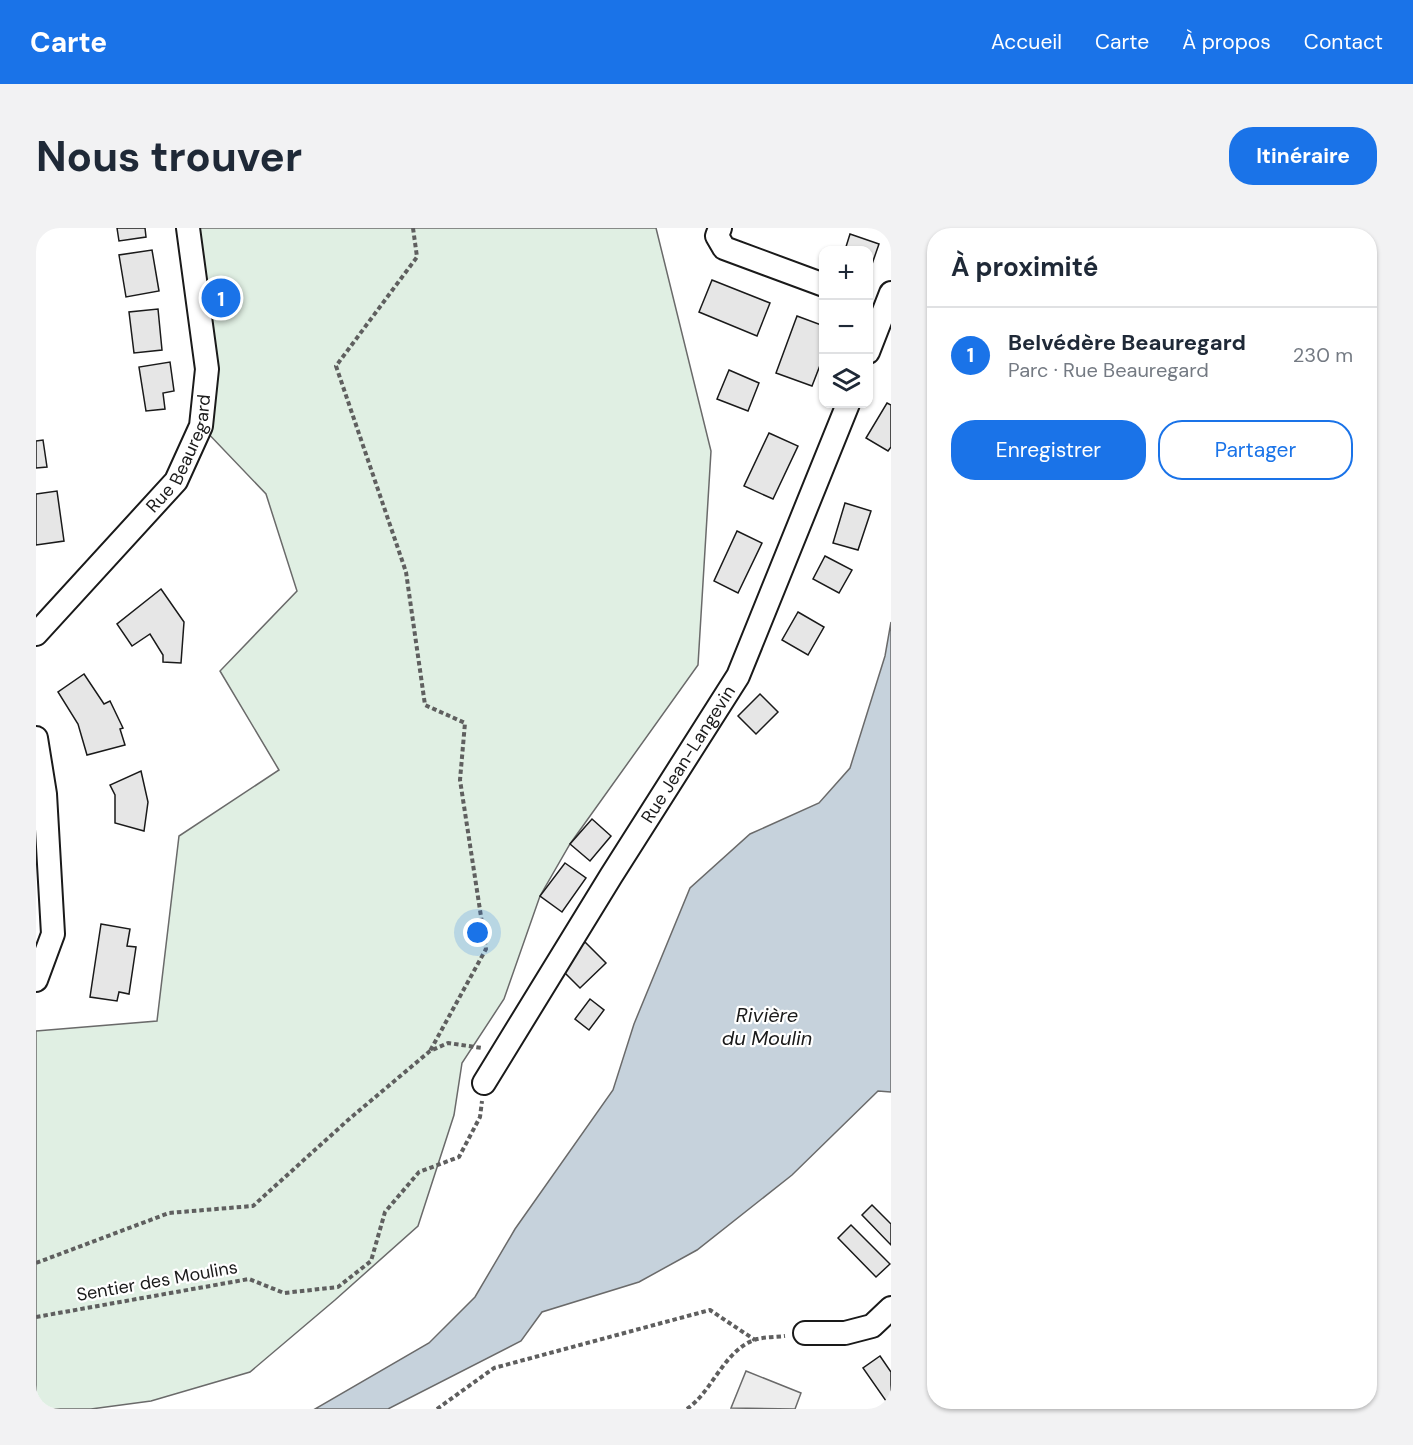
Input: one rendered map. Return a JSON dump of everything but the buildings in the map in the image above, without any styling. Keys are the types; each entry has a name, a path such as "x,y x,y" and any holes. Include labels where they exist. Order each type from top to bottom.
{"street":[{"name":"Rue Beauregard","path":"36,634 176,481 201,426 207,369 189,228"},
{"path":"722,238 819,283"},
{"path":"873,334 882,301"},
{"name":"Rue Jean-Langevin","path":"484,1083 611,876 738,676 846,408"},
{"path":"36,738 45,795 53,934 36,981"},
{"path":"805,1333 845,1332 872,1326 891,1308"}],"path":[{"path":"413,228 417,257 336,366 406,572 424,705 465,723 459,780 486,949 430,1052"},
{"path":"36,1263 169,1213 253,1206 348,1120 430,1052 448,1043 503,1052"},
{"name":"Sentier des Moulins","path":"36,1317 249,1279 284,1293 338,1287 371,1261 385,1212 419,1172 459,1157 480,1117 484,1083"},
{"path":"437,1409 494,1368 710,1310 755,1340"},
{"path":"687,1409 724,1365 755,1340 805,1333"},
{"path":"36,1397 45,1409"}],"green space":[{"path":"188,228 656,228 711,451 698,665 570,844 540,896 504,999 462,1063 454,1115 418,1226 250,1372 151,1401 91,1409 36,1409 36,1031 157,1021 179,836 279,770 220,671 297,591 266,494 201,426"}],"shaded area":[{"path":"746,1371 801,1393 795,1409 731,1408"}],"water":[{"name":"Rivière du Moulin","path":"891,622 891,1092 878,1091 792,1175 697,1250 639,1282 542,1312 521,1341 388,1409 315,1409 429,1343 475,1297 515,1229 613,1090 634,1024 690,888 750,834 819,803 850,768 885,656"}],"place":[{"name":"Belvédère Beauregard","path":"221,298"}]}
